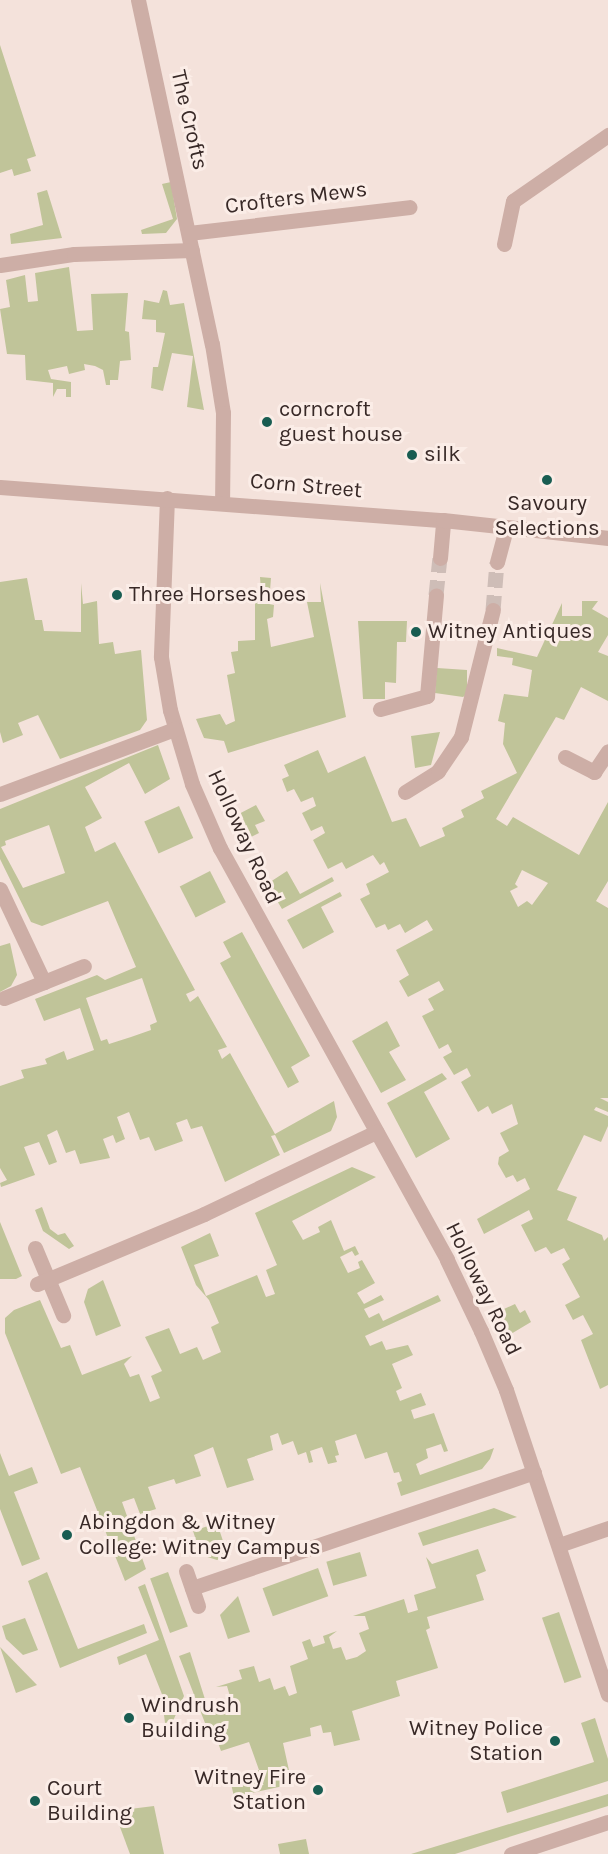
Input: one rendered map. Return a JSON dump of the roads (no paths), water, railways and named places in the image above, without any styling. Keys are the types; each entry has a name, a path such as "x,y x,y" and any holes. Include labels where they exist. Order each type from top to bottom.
{"street":[{"name":"The Crofts","path":"138,0 189,233 223,413 222,502"},
{"path":"504,244 513,201 608,135"},
{"name":"Crofters Mews","path":"189,233 409,207"},
{"path":"0,265 74,254 192,250"},
{"name":"Corn Street","path":"0,487 443,520 608,538"},
{"name":"Holloway Road","path":"167,498 160,643 175,729 192,784 218,844 447,1260 481,1331 534,1472 608,1694"},
{"path":"440,558 443,520"},
{"path":"497,562 506,528"},
{"path":"380,709 427,696 436,595"},
{"path":"405,792 438,771 461,737 493,610"},
{"path":"0,794 175,729"},
{"path":"565,757 594,772 608,751"},
{"path":"0,889 44,982"},
{"path":"4,998 84,966"},
{"path":"43,1282 211,1211 376,1132"},
{"path":"35,1248 43,1282 63,1315"},
{"path":"192,1588 534,1472"},
{"path":"559,1545 608,1528"},
{"path":"186,1571 198,1606"},
{"path":"511,1854 608,1822"}],"tunnel":[{"path":"436,595 440,558"},
{"path":"493,610 497,562"}],"place":[{"name":"corncroft guest house","path":"267,422"},
{"name":"silk","path":"412,455"},
{"name":"Savoury Selections","path":"547,480"},
{"name":"Three Horseshoes","path":"117,595"},
{"name":"Witney Antiques","path":"416,632"},
{"name":"Abingdon & Witney College: Witney Campus","path":"67,1535"},
{"name":"Windrush Building","path":"129,1718"},
{"name":"Witney Police Station","path":"555,1741"},
{"name":"Witney Fire Station","path":"318,1790"},
{"name":"Court Building","path":"35,1801"}]}
